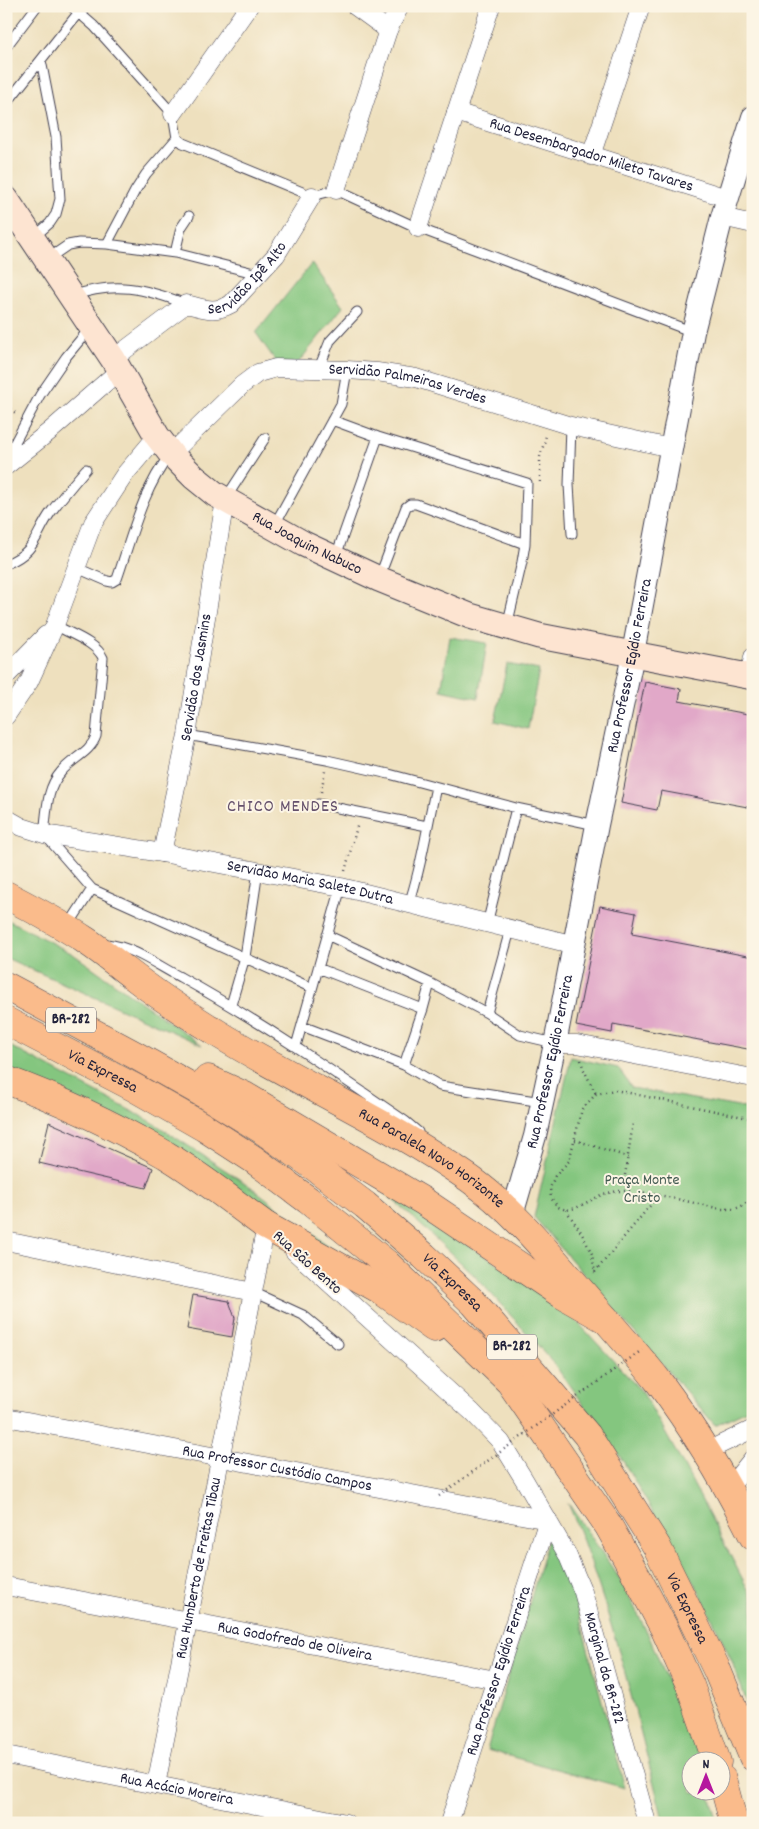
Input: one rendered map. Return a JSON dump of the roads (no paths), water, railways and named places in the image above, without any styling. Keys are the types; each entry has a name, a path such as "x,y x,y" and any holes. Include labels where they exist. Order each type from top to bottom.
{"main road":[{"name":"Rua Joaquim Nabuco","path":"16,222 46,259 92,326 164,445 194,478 225,500 273,528 379,579 470,616 507,628 633,655 752,670"},
{"name":"Rua Paralela Novo Horizonte","path":"6,895 77,935 171,1004 215,1032 271,1066 339,1100 384,1126 471,1180 512,1215 552,1257 658,1381 707,1451 729,1488 753,1536"},
{"name":"Via Expressa","path":"6,986 135,1055 246,1119 365,1205 474,1303 588,1435 652,1539 690,1611 718,1670 753,1757"},
{"name":"Via Expressa","path":"6,1021 135,1088 205,1128 253,1159 308,1200 387,1264 510,1382 608,1525 636,1574 664,1628 690,1685 713,1752"},
{"path":"135,1055 191,1071 246,1096 423,1201 561,1294 606,1320"},
{"name":"Rua São Bento","path":"6,1080 102,1120 167,1156 266,1226"},
{"path":"266,1226 379,1289 510,1382"},
{"path":"728,1802 734,1823"}],"street":[{"path":"173,114 249,6"},
{"path":"355,6 388,30"},
{"path":"336,190 388,30 400,6"},
{"path":"418,228 491,6"},
{"path":"591,156 641,6"},
{"name":"Rua Desembargador Mileto Tavares","path":"456,112 591,156 724,208 753,224"},
{"name":"Rua Professor Egídio Ferreira","path":"512,1215 535,1136 555,1044 597,825 633,655 693,332 724,208 753,117"},
{"name":"Servidão Ipê Alto","path":"6,466 50,431 116,364 186,304 213,311 223,309 231,304 276,255 312,196"},
{"name":"Servidão Palmeiras Verdes","path":"6,716 29,682 55,626 86,541 101,509 125,474 258,374 276,368 319,368 416,378 571,426 671,448"},
{"name":"Servidão dos Jasmins","path":"162,853 187,735 225,500"},
{"path":"6,676 55,626"},
{"name":"Servidão Maria Salete Dutra","path":"6,818 22,827 44,834 162,853 341,887 575,945"},
{"path":"555,1044 577,1044 753,1078"},
{"name":"Rua Humberto de Freitas Tibau","path":"156,1785 266,1226"},
{"name":"Rua São Bento","path":"266,1226 472,1412 501,1442 548,1520"},
{"path":"6,1241 253,1292"},
{"name":"Rua Professor Custódio Campos","path":"6,1417 548,1520"},
{"path":"707,1451 753,1429"},
{"path":"729,1488 753,1458"},
{"name":"Rua Professor Egídio Ferreira","path":"449,1823 548,1520"},
{"name":"Marginal da BR-282","path":"548,1520 567,1554 583,1592 647,1823"},
{"name":"Rua Godofredo de Oliveira","path":"6,1586 496,1680"},
{"name":"Rua Acácio Moreira","path":"6,1755 346,1823"}],"lane":[{"path":"6,47 37,6"},
{"path":"6,104 41,60 75,9 94,26 173,114 177,138"},
{"path":"16,222 50,223 56,214 60,199 56,136 41,60"},
{"path":"177,138 197,149 312,196 336,190 418,228 693,332"},
{"path":"107,244 146,174 177,138"},
{"path":"175,253 181,228 189,216"},
{"path":"46,259 68,245 79,243 107,244 175,253 259,274"},
{"path":"72,296 92,289 113,287 135,288 154,292 186,304"},
{"path":"319,368 330,341 357,312"},
{"path":"6,458 44,390 66,357 92,326"},
{"path":"273,528 332,420 344,394 347,370"},
{"path":"332,420 378,437 527,483 525,544 519,582 507,628"},
{"path":"571,426 569,485 572,534"},
{"path":"335,559 378,437"},
{"path":"225,500 265,438"},
{"path":"76,568 107,581 112,582 117,579 150,486 162,464 164,445"},
{"path":"6,564 19,559 34,544 50,514 86,469"},
{"path":"379,579 406,507 410,504 416,504 525,544"},
{"path":"55,626 94,646 100,652 102,658 96,736 87,750 62,770 50,789 44,834 92,888 312,988"},
{"path":"187,735 327,760 516,808 597,825"},
{"path":"409,904 416,883 436,787"},
{"path":"318,804 427,826"},
{"path":"488,924 516,808"},
{"path":"231,1005 245,957 258,871"},
{"path":"296,1046 341,887"},
{"path":"92,888 77,935 135,953 231,1005 296,1046 405,1120 471,1180"},
{"path":"488,1014 510,930"},
{"path":"328,935 430,983 488,1014 520,1036 555,1044"},
{"path":"318,968 423,1009"},
{"path":"404,1065 430,983"},
{"path":"302,1026 404,1065 440,1086 542,1102"},
{"path":"253,1292 303,1314 338,1344"}],"district":[{"name":"CHICO MENDES","path":"283,807"}],"park label":[{"name":"Praça Monte Cristo","path":"642,1189"}]}
